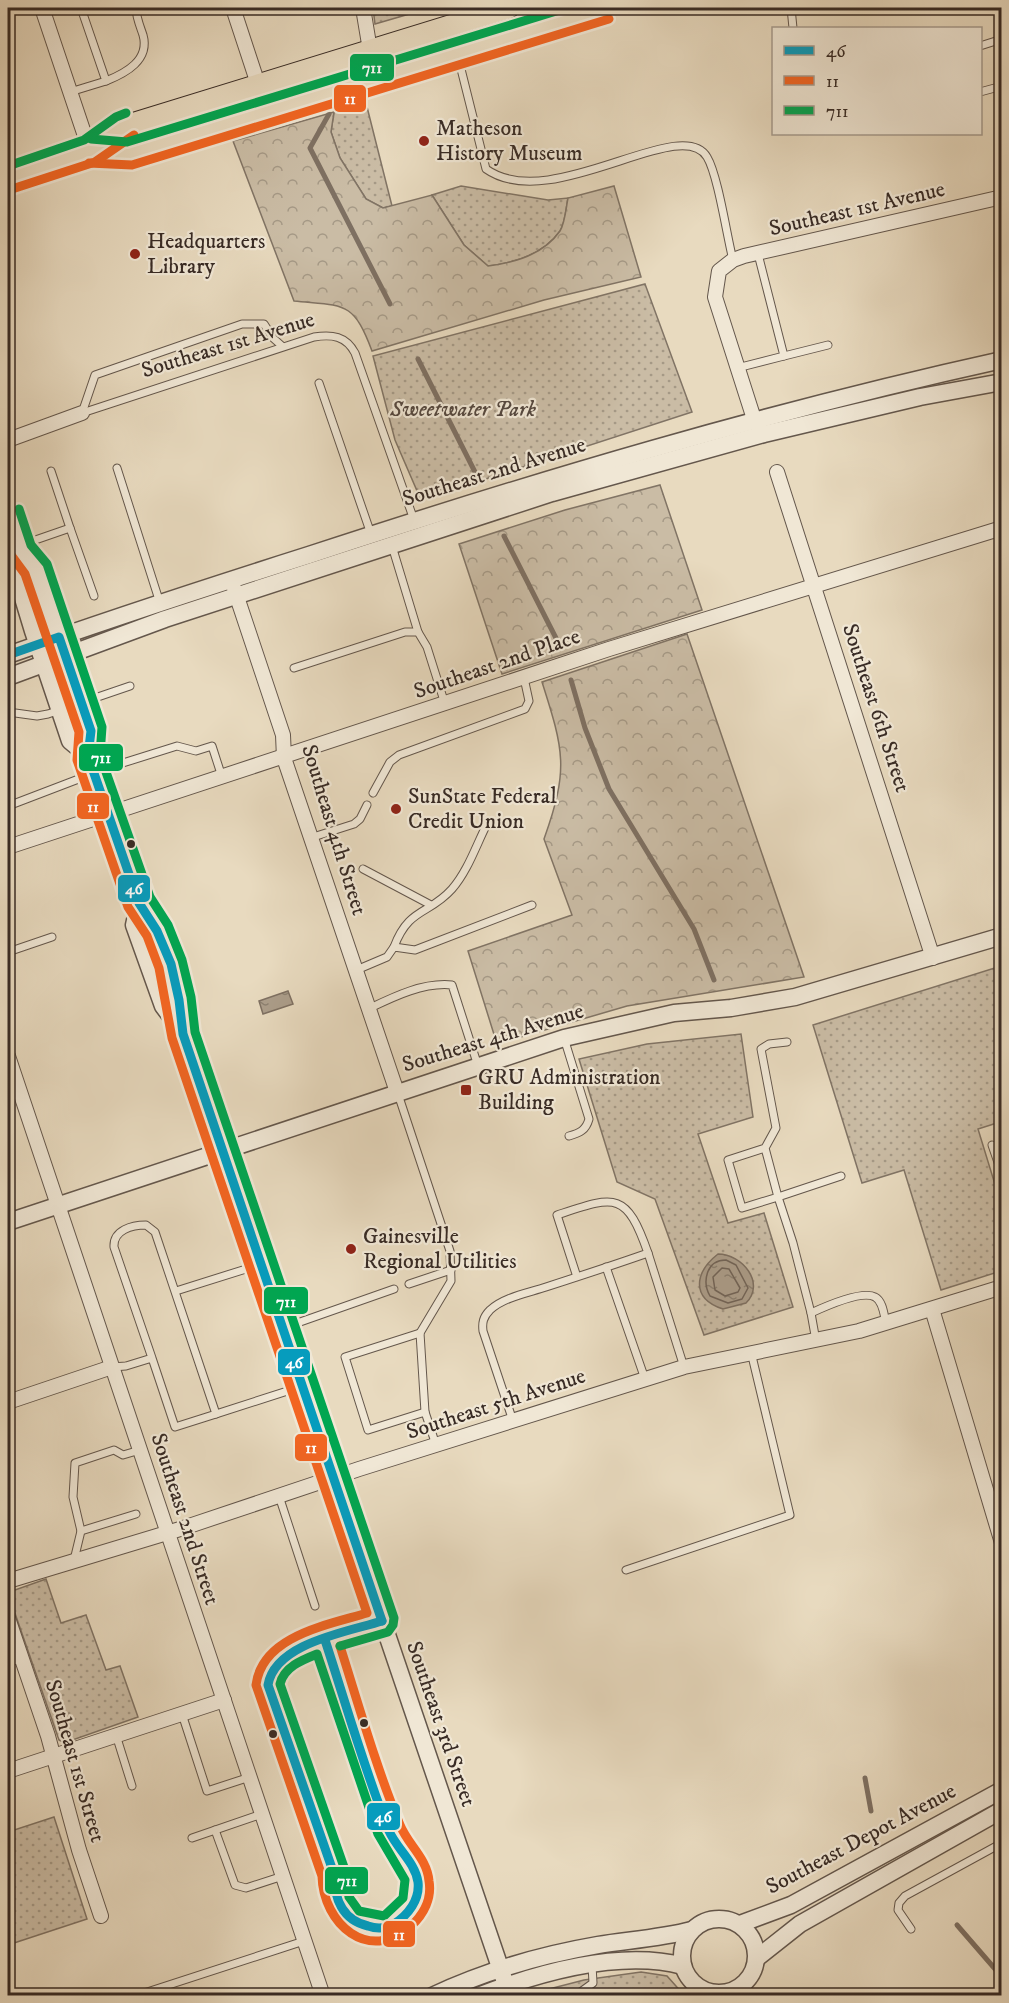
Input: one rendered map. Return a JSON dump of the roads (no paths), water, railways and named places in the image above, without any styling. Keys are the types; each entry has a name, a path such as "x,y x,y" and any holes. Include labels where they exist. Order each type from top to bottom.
{"main road":[{"path":"8,178 90,151 122,127 508,8"},
{"path":"90,151 128,154 605,8"}],"street":[{"path":"42,8 90,151"},
{"path":"233,8 258,84"},
{"path":"363,8 370,50 379,78"},
{"name":"Southeast 1st Avenue","path":"728,263 1002,197"},
{"path":"728,263 718,271 715,297 753,419 764,434"},
{"name":"Southeast 2nd Avenue","path":"382,540 414,520 546,478 753,419 1002,360"},
{"name":"Southeast 2nd Avenue","path":"8,655 59,637 162,611 382,540 764,434 920,398 1002,382"},
{"name":"Southeast 1st Avenue","path":"8,440 82,413"},
{"name":"Southeast 6th Street","path":"777,472 816,586 933,958"},
{"name":"Southeast 3rd Street","path":"8,513 19,549 16,575 59,710 70,741 88,756"},
{"name":"Southeast 2nd Place","path":"8,847 445,705 609,649 1002,528"},
{"name":"Southeast 3rd Street","path":"19,549 36,568 91,731 88,756 139,903 134,925 163,1006 183,1034 506,1985"},
{"name":"Southeast 4th Street","path":"234,588 283,735 284,758 397,1092"},
{"name":"Southeast 2nd Avenue","path":"8,676 66,656 162,611"},
{"name":"Southeast 4th Avenue","path":"8,1222 564,1038 674,1013 731,1008 795,997 1002,936"},
{"name":"Southeast 2nd Street","path":"8,1056 323,1995"},
{"name":"Southeast 5th Avenue","path":"8,1581 684,1367 816,1341 932,1310 1002,1287"},
{"path":"932,1310 1002,1542"},
{"path":"8,1402 112,1367"},
{"name":"Southeast 1st Street","path":"8,1618 54,1755 79,1850 101,1916"},
{"path":"8,1771 224,1700"},
{"name":"Southeast Depot Avenue","path":"740,1924 790,1905 1002,1790"},
{"name":"Southeast Depot Avenue","path":"756,1964 800,1924 1002,1810"},
{"path":"432,1995 500,1968 562,1952 655,1939 692,1930 707,1921 724,1919 740,1924 749,1933 755,1945 755,1995"},
{"path":"692,1930 685,1940 683,1966 698,1988 717,1995 739,1989 756,1964"},
{"path":"478,1995 543,1974 592,1965 638,1960 683,1966"}],"lane":[{"path":"81,8 106,81"},
{"path":"70,92 106,81 128,70 142,54 145,46 136,8"},
{"path":"791,8 793,27"},
{"path":"982,46 1002,39"},
{"path":"457,54 486,169 509,181 542,183 599,170 665,146 690,145 700,149 710,164 728,263"},
{"path":"982,92 1002,86"},
{"path":"758,254 784,356"},
{"path":"82,413 95,375 211,334 242,324 264,324 273,338 282,346"},
{"name":"Southeast 1st Avenue","path":"82,413 282,346 327,335 350,343 414,520"},
{"path":"737,368 828,345"},
{"path":"319,383 418,632 427,647 445,705"},
{"path":"117,468 162,611"},
{"path":"51,471 94,596"},
{"path":"19,549 70,528"},
{"path":"294,668 405,632 418,632"},
{"path":"373,793 390,762 399,755 525,709 529,701 524,678"},
{"path":"8,712 37,716 130,686"},
{"path":"8,806 177,746 196,751 212,746 222,777"},
{"path":"310,838 354,824 360,819 367,806"},
{"path":"354,970 387,957 407,922 442,898 458,882 488,822"},
{"path":"363,868 431,905"},
{"path":"394,947 415,950 532,904"},
{"path":"8,952 52,937"},
{"path":"368,1009 398,995 440,984 452,984 478,1066"},
{"path":"564,1038 589,1119 587,1126 580,1134 569,1136"},
{"path":"787,1042 769,1044 761,1049 776,1128 765,1148 728,1160 742,1208 841,1176"},
{"path":"397,1092 450,1251 451,1281 420,1333 425,1412 436,1445"},
{"path":"992,1145 1002,1174"},
{"path":"765,1148 793,1243 816,1341"},
{"path":"577,1277 557,1215 598,1202 617,1204 633,1216 648,1253 684,1367"},
{"path":"216,1414 176,1291 151,1227 138,1225 119,1233 114,1241 114,1247 175,1427 216,1414 303,1386"},
{"path":"513,1420 483,1331 482,1320 489,1311 503,1302 648,1253"},
{"path":"176,1291 262,1264"},
{"path":"606,1267 645,1379"},
{"path":"409,1284 451,1270"},
{"path":"284,1328 394,1289"},
{"path":"811,1313 864,1295 875,1297 880,1303 886,1323"},
{"path":"420,1333 345,1357 368,1430 425,1412"},
{"path":"626,1570 790,1515 751,1352"},
{"path":"112,1367 126,1366 152,1358"},
{"path":"75,1560 81,1531 73,1497 75,1463 114,1450 123,1455 140,1450"},
{"path":"279,1496 315,1606"},
{"path":"81,1531 135,1514"},
{"path":"325,1640 390,1833 416,1871 419,1887 416,1900 408,1912 389,1927 361,1926 346,1916 337,1902 331,1864 268,1685 272,1669 286,1655 325,1640 382,1621"},
{"path":"8,1663 22,1658"},
{"path":"182,1714 207,1791 250,1777"},
{"path":"116,1735 132,1786"},
{"path":"192,1838 262,1814"},
{"path":"214,1830 235,1886 246,1888 283,1876"},
{"path":"910,1929 898,1910 899,1903 905,1896 1002,1843"},
{"path":"141,1994 305,1941"},
{"path":"575,1995 593,1983 592,1965"}],"water":[{"path":"288,991 293,1004 263,1014 259,1001"},
{"path":"718,1254 735,1259 749,1271 753,1287 752,1295 746,1303 723,1309 712,1304 701,1292 701,1276 704,1269"}],"waterway":[{"path":"329,114 310,148 390,304"},
{"path":"418,359 478,478"},
{"path":"504,536 560,646"},
{"path":"571,680 585,728 609,789 694,929 714,980"},
{"path":"865,1778 871,1811"},
{"path":"957,1925 1002,1977"}],"place":[{"name":"Matheson History Museum","path":"424,141"},
{"name":"Headquarters Library","path":"135,254"},
{"name":"SunState Federal Credit Union","path":"396,809"},
{"name":"GRU Administration Building","path":"466,1090"},
{"name":"Gainesville Regional Utilities","path":"351,1249"}],"park label":[{"name":"Sweetwater Park","path":"463,409"}]}
